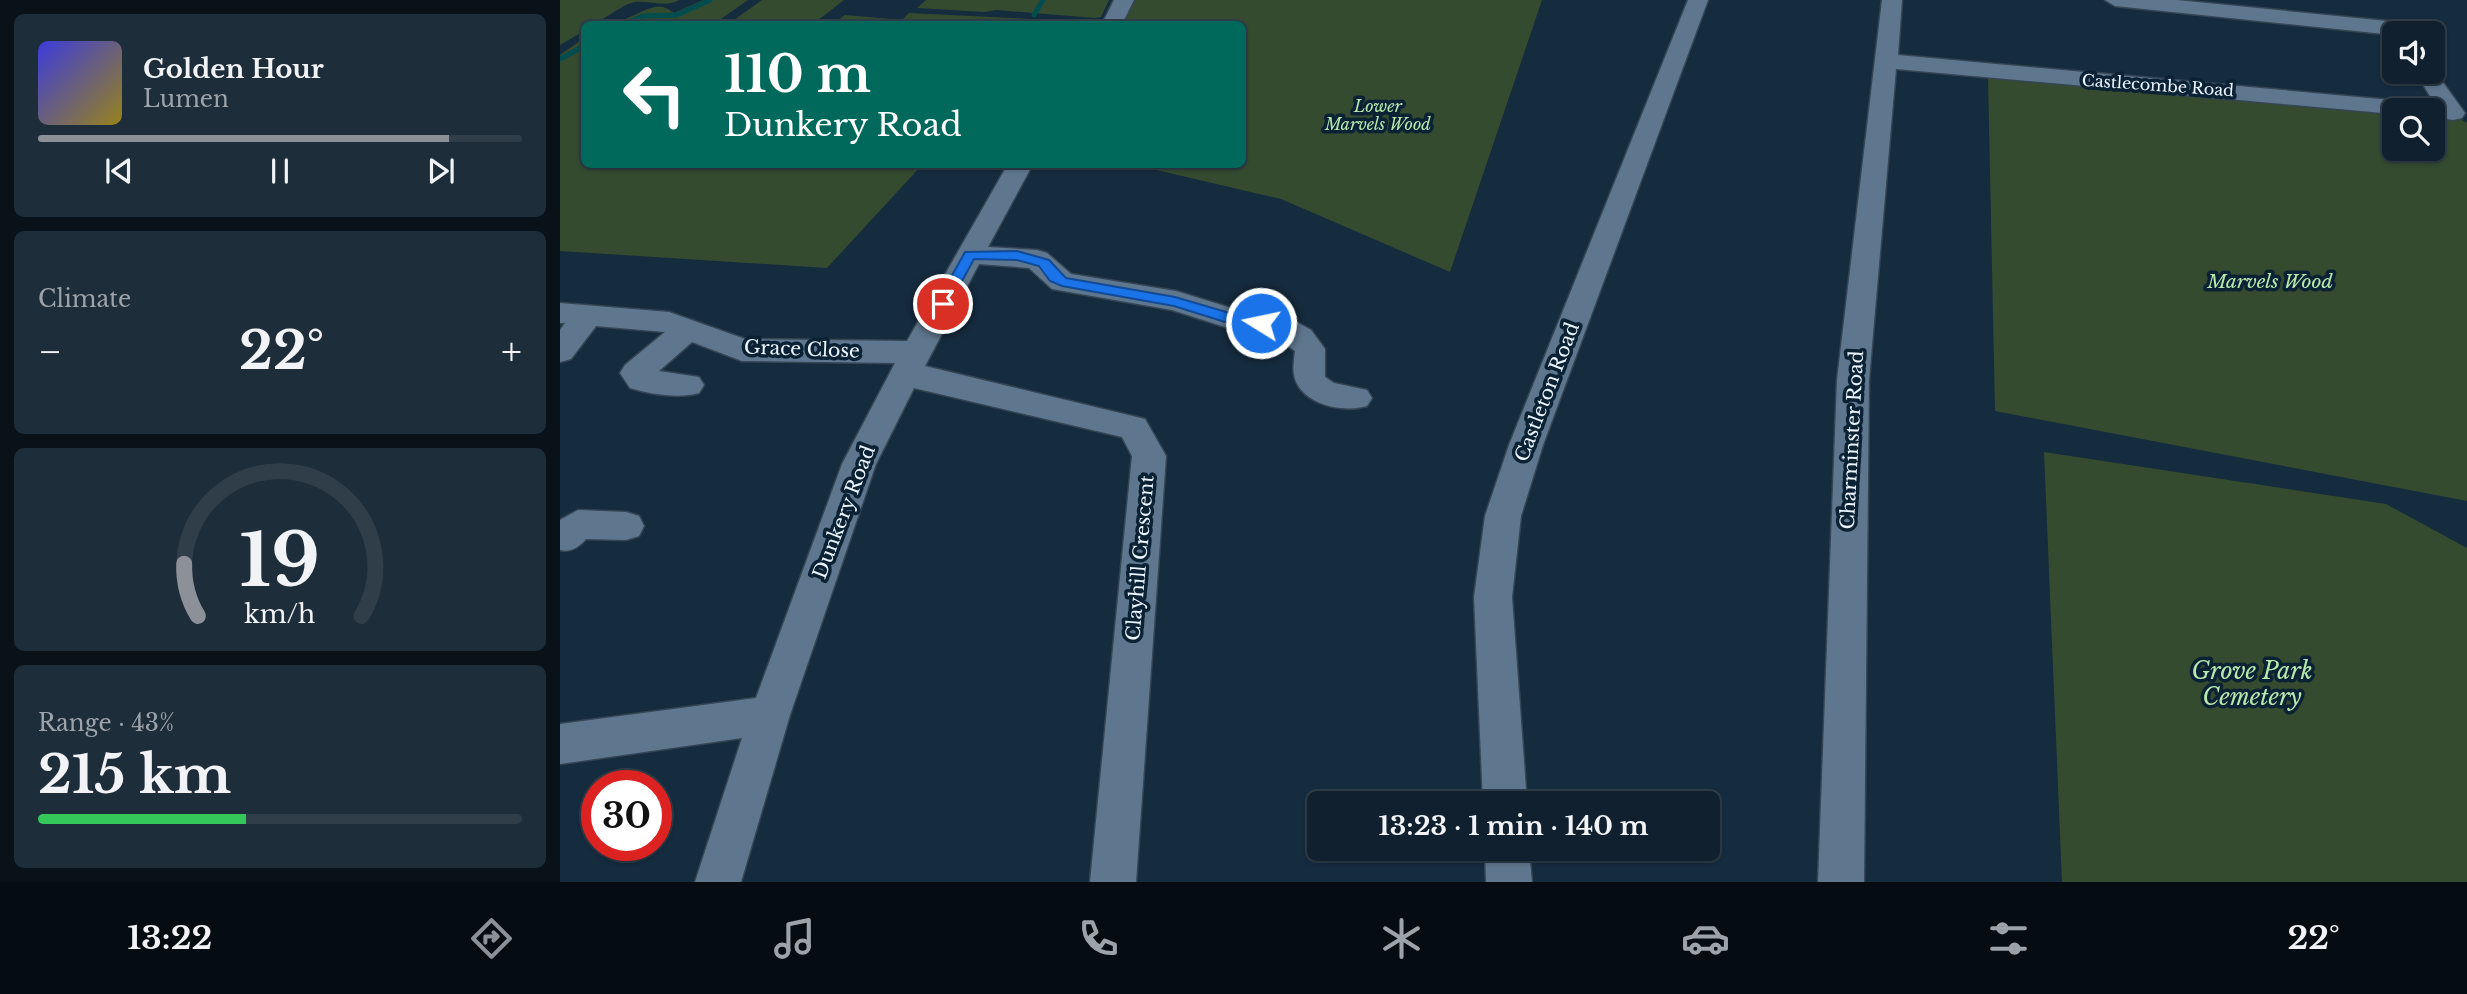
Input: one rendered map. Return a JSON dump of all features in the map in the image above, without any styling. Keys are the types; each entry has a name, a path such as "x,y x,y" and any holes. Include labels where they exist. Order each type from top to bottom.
{"street":[{"path":"1114,21 1124,0"},
{"name":"Castleton Road","path":"1504,791 1493,597 1503,516 1526,445 1698,0"},
{"name":"Charminster Road","path":"1841,882 1853,380 1892,0"},
{"path":"2115,0 2218,5 2382,29"},
{"path":"2383,7 2392,21"},
{"name":"Castlecombe Road","path":"1886,61 2382,106"},
{"name":"Castlecombe Road","path":"2445,101 2453,113 2445,112"},
{"name":"Dunkery Road","path":"718,882 770,715 859,464 1019,168"},
{"path":"970,255 1028,256 1044,263 1054,278 1062,282 1152,296 1225,317 1282,327 1300,337 1310,348 1309,376 1313,384 1328,393 1356,398"},
{"path":"560,351 575,313"},
{"name":"Grace Close","path":"575,313 669,322 743,350 911,364"},
{"path":"688,385 642,380 636,373 690,330"},
{"name":"Clayhill Crescent","path":"911,364 925,377 1133,428 1149,456 1113,882"},
{"path":"571,531 626,526"},
{"path":"560,744 770,715"},
{"path":"1508,861 1509,882"}],"green space":[{"path":"560,0 679,0 663,4 635,2 598,21 581,21 581,33 560,45"},
{"path":"703,0 748,0 718,21 618,21 653,7 663,7 674,13"},
{"path":"762,0 844,0 817,21 734,20"},
{"path":"926,0 1109,0 1101,17 1095,18 996,10 985,12 917,8"},
{"name":"Lower Marvels Wood","path":"1127,0 1542,0 1450,272 1281,199 1148,168 1246,168 1246,21 1128,21 1121,13"},
{"path":"909,13 1031,19 837,21 845,15 902,20"},
{"path":"581,40 581,168 919,168 827,268 560,251 560,55"},
{"name":"Marvels Wood","path":"1988,78 2382,111 2382,161 2445,161 2445,116 2457,117 2467,123 2467,501 1995,411"},
{"name":"Grove Park Cemetery","path":"2044,452 2386,504 2467,548 2467,882 2062,882"}],"waterway":[{"path":"632,21 643,16 677,15 710,0"},
{"path":"1034,15 1043,0"},
{"path":"560,59 581,48"}],"route":[{"path":"943,304 970,255 1028,256 1044,263 1054,278 1062,282 1175,301 1225,317 1261,323"}]}
